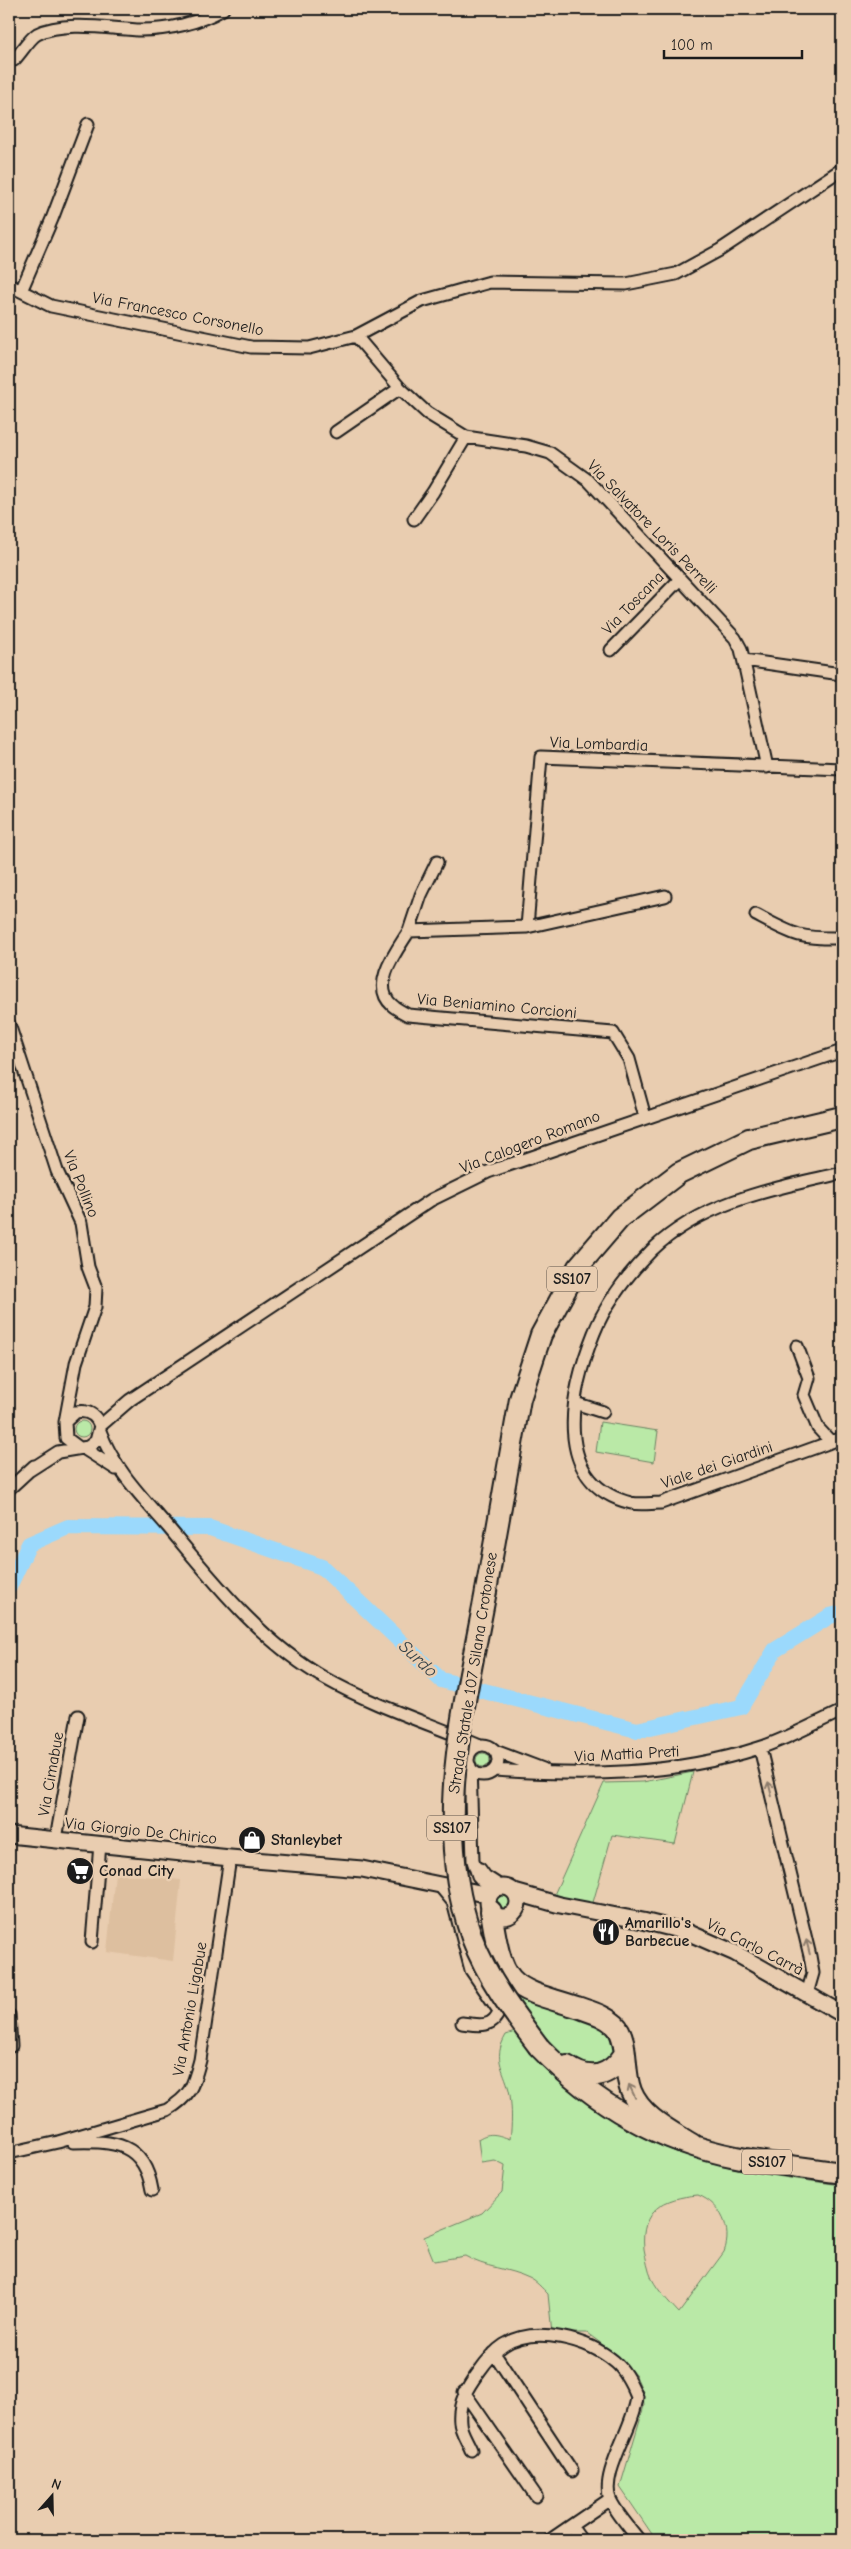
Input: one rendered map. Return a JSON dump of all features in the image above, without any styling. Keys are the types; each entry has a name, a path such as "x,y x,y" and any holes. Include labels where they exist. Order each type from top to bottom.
{"highway":[{"name":"Strada Statale 107 Silana Crotonese","path":"842,1117 749,1139 679,1173 620,1218 578,1268 541,1335 520,1399 458,1745 453,1790 454,1861 461,1901 473,1940 513,2014 540,2047 566,2074 622,2116 693,2145 735,2157 842,2173"},
{"path":"499,1901 497,1949 504,1970 512,1981 524,1990 600,2014 616,2026 623,2037 626,2078 631,2092 642,2108 657,2122 693,2145"},
{"path":"540,2047 576,2072 587,2076 607,2073 624,2055"}],"main road":[{"name":"Via Giorgio De Chirico","path":"9,1835 230,1858 362,1869 449,1886 499,1901"},
{"name":"Via Carlo Carrà","path":"499,1901 526,1906 560,1905 643,1921 687,1932 735,1953 842,2014"}],"street":[{"path":"14,60 37,34 61,28 143,30 183,25 223,9"},
{"path":"21,291 52,220 88,124"},
{"name":"Via Francesco Corsonello","path":"9,285 51,306 251,347 309,348 356,336 422,301 490,282 626,284 676,274 720,250 842,169"},
{"name":"Via Salvatore Loris Perrelli","path":"356,336 400,388 426,414 466,437 526,446 550,454 589,481 735,638 742,649 767,767"},
{"path":"336,432 400,388"},
{"path":"414,519 434,492 466,437"},
{"name":"Via Toscana","path":"610,650 680,579"},
{"path":"744,660 841,674"},
{"name":"Via Lombardia","path":"527,927 540,758 767,767"},
{"path":"767,767 842,769"},
{"path":"438,862 421,895 409,931 527,927 665,896"},
{"path":"756,916 793,935 810,939 842,938"},
{"name":"Via Beniamino Corcioni","path":"409,931 386,967 384,989 390,1004 408,1015 613,1033 629,1058 645,1117"},
{"name":"Via Pollino","path":"9,1024 57,1171 81,1223 88,1267 96,1288 92,1319 82,1345 71,1386 64,1425 54,1448 30,1470"},
{"name":"Via Calogero Romano","path":"130,1400 431,1200 488,1172 645,1117 842,1052"},
{"name":"Viale dei Giardini","path":"842,1173 726,1203 690,1222 653,1250 621,1287 594,1332 577,1384 572,1427 579,1465 602,1490 631,1503 661,1502 842,1438"},
{"path":"797,1346 809,1378 804,1395 818,1428 831,1442"},
{"path":"71,1386 77,1402 89,1413 100,1429 106,1447 123,1475 246,1615 277,1644 327,1679 432,1724 470,1753"},
{"path":"123,1475 97,1455 69,1442 64,1425 76,1412 105,1411 130,1400"},
{"path":"9,1489 30,1470 58,1452 93,1444 100,1429 130,1400"},
{"path":"575,1404 603,1412"},
{"name":"Via Mattia Preti","path":"470,1766 477,1773 493,1771 554,1773 646,1772 687,1767 760,1748 842,1711"},
{"name":"Via Cimabue","path":"56,1839 78,1716"},
{"name":"Via Mattia Preti","path":"432,1724 480,1745 489,1746 495,1751 554,1773"},
{"path":"470,1753 480,1745"},
{"path":"760,1748 810,1956 813,1973 807,1994"},
{"path":"472,1799 493,1771 498,1761 495,1751"},
{"path":"462,2023 488,2024 496,2019 499,2011 471,1970 449,1886 469,1878 473,1861 470,1753"},
{"path":"92,1942 100,1844"},
{"name":"Via Antonio Ligabue","path":"9,2153 58,2142 167,2110 182,2101 193,2087 200,2060 230,1858"},
{"path":"473,1861 485,1876 499,1901"},
{"path":"9,2015 11,2046"},
{"path":"58,2142 120,2144 140,2158 150,2174 152,2190"},
{"path":"471,2450 459,2423 464,2392 494,2353 504,2345 518,2339 555,2337 579,2340 595,2348 616,2363 637,2397 634,2418 611,2470 610,2499 639,2540"},
{"path":"494,2353 572,2471"},
{"path":"464,2392 536,2496"},
{"path":"550,2540 610,2499"},
{"path":"571,2526 581,2540"}],"shaded area":[{"path":"115,1873 181,1880 173,1961 107,1952"}],"green space":[{"path":"82,1421 88,1423 90,1429 88,1435 82,1437 76,1435 74,1429 76,1423"},
{"path":"600,1422 658,1431 654,1462 596,1452"},
{"path":"480,1753 486,1753 490,1760 486,1767 480,1767 476,1763 476,1757"},
{"path":"693,1772 675,1844 612,1835 592,1906 553,1897 604,1783 643,1782"},
{"path":"500,1895 506,1895 511,1900 509,1909 500,1911 495,1906 495,1900"},
{"path":"513,1994 536,2005 609,2028 618,2039 612,2063 579,2068 548,2045"},
{"path":"518,2031 571,2088 612,2120 649,2141 720,2165 793,2179 842,2185 842,2540 656,2540 620,2487 644,2406 643,2392 636,2376 618,2356 587,2333 552,2333 548,2294 532,2279 480,2263 465,2256 434,2261 424,2237 482,2213 502,2192 505,2166 495,2161 481,2163 478,2139 490,2134 510,2139 512,2117 510,2095 500,2059 502,2044 506,2035","holes":["698,2195 706,2199 719,2211 726,2226 727,2235 724,2252 679,2313 661,2293 651,2276 644,2249 646,2225 656,2208 664,2203 674,2199"]}],"waterway":[{"name":"Surdo","path":"9,1587 29,1544 68,1527 210,1528 322,1567 441,1680 637,1730 741,1707 775,1650 830,1616 842,1613"}],"place":[{"name":"Stanleybet","path":"252,1840"},
{"name":"Conad City","path":"80,1871"},
{"name":"Amarillo's Barbecue","path":"606,1932"}]}
